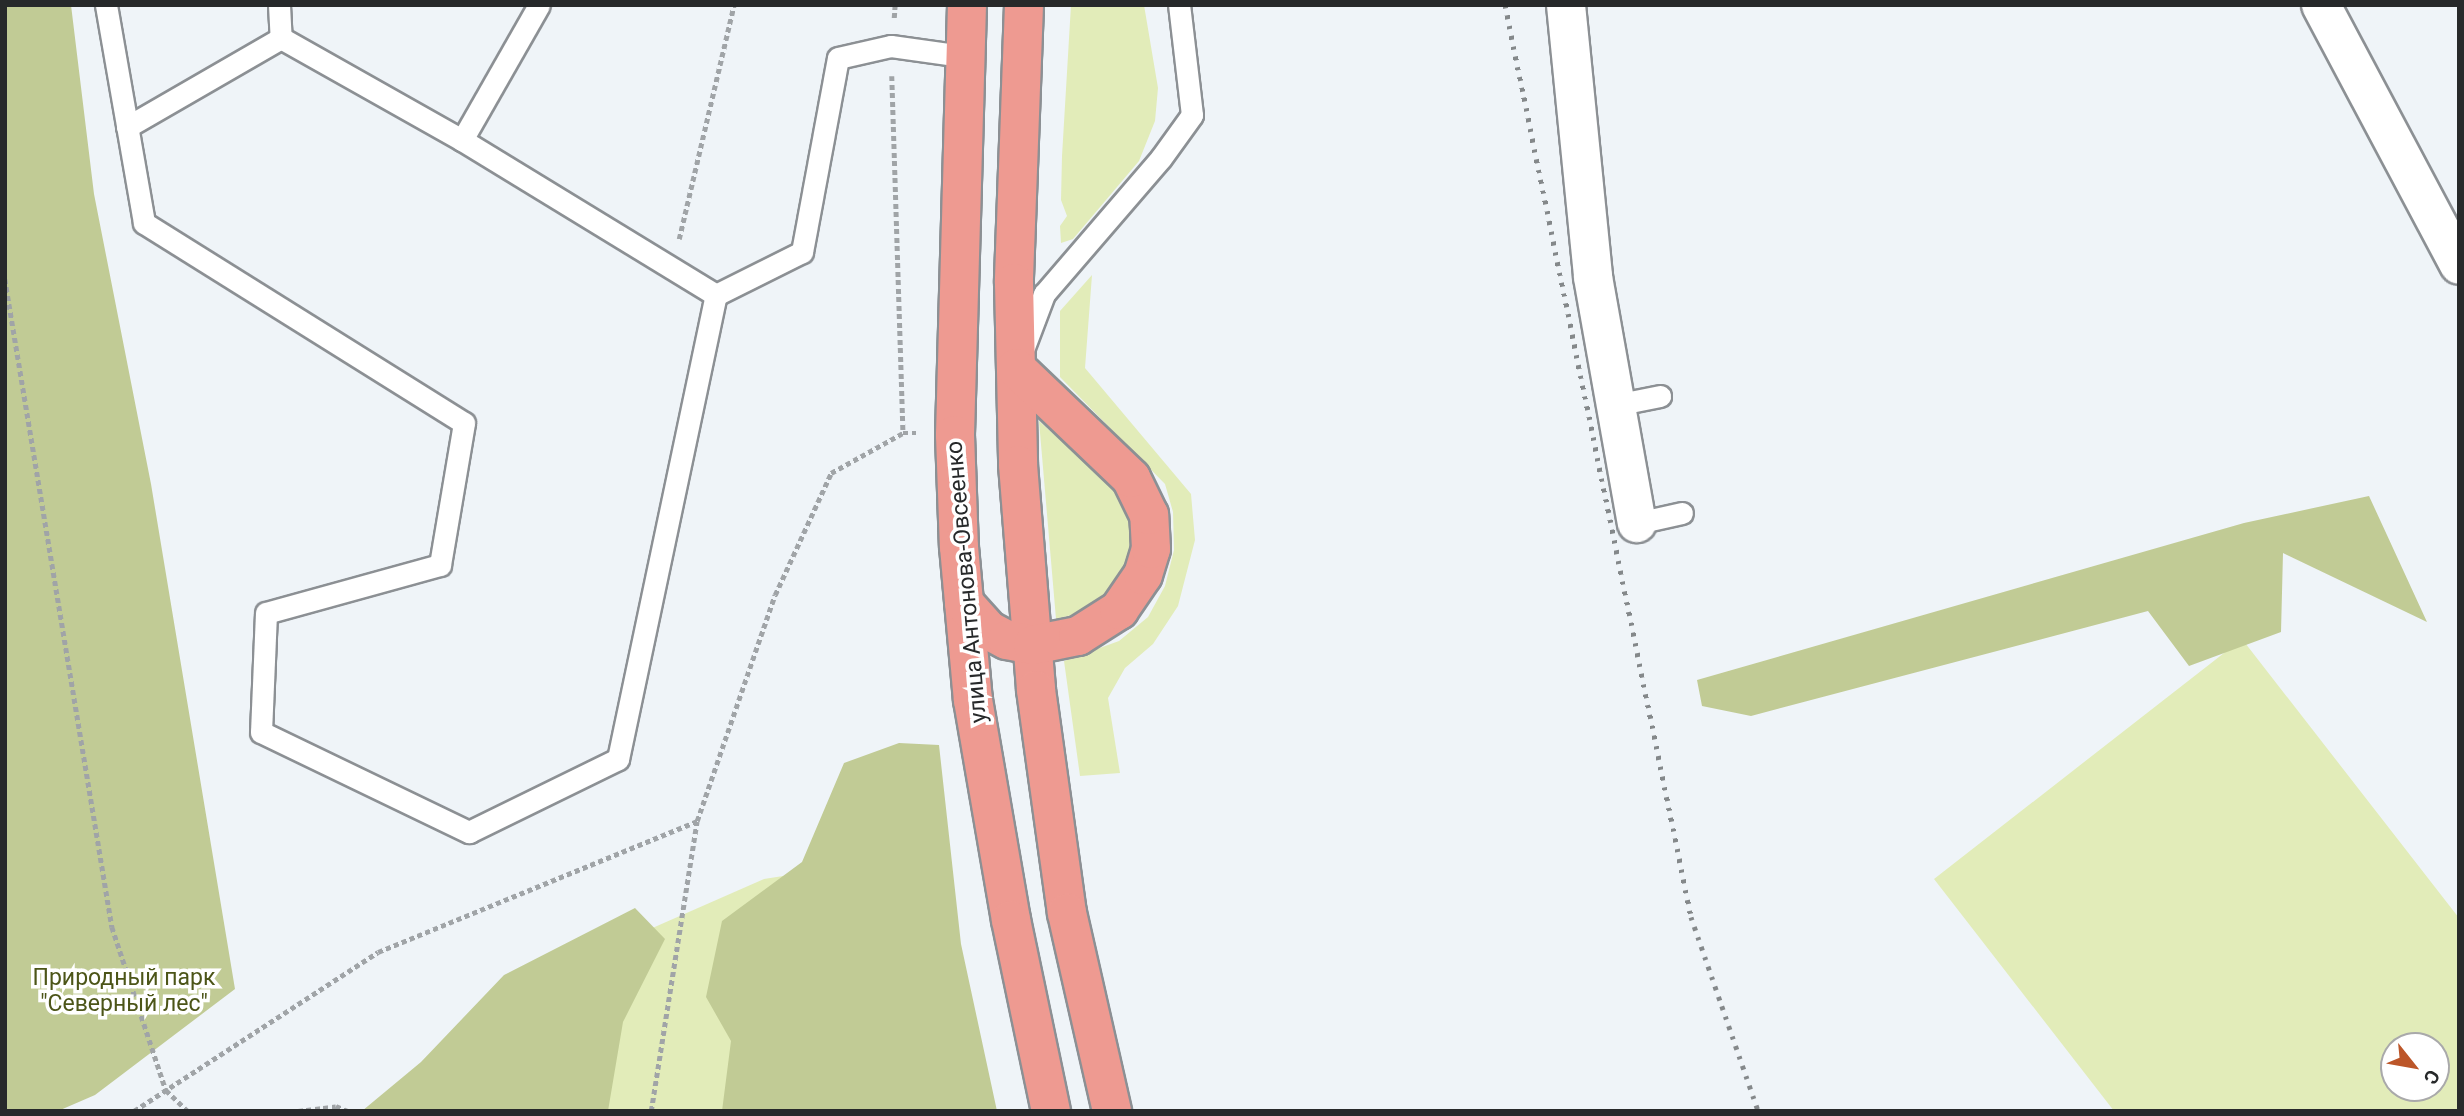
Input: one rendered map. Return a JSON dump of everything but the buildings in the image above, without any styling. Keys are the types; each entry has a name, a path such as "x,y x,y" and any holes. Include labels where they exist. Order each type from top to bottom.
{"highway":[{"name":"улица Антонова-Овсеенко","path":"967,5 962,56 954,435 964,603 973,700 1006,893 1051,1111"},
{"path":"1024,5 1014,283 1016,368 1033,645 1067,913 1112,1111"},
{"path":"964,603 988,630 1007,640 1033,645 1078,636 1119,610 1143,575 1151,530 1142,495 1131,478 1016,368"}],"street":[{"path":"1566,5 1593,277 1637,523"},
{"path":"2321,5 2459,265"}],"lane":[{"path":"106,5 144,223 464,423 440,565 266,613 261,732 469,832 618,759 716,295"},
{"path":"279,5 281,38"},
{"path":"462,140 538,5"},
{"path":"1016,368 1044,294 1161,158 1192,115 1179,5"},
{"path":"127,127 281,38"},
{"path":"281,38 462,140 716,295"},
{"path":"716,295 802,252 838,58 891,46 962,56"},
{"path":"1615,405 1660,396"},
{"path":"1637,523 1682,513"}],"path":[{"path":"672,268 734,5"},
{"path":"895,5 891,46 903,433"},
{"path":"5,279 112,928 166,1090 188,1111"},
{"path":"651,1111 697,821"},
{"path":"298,1111 336,1106 348,1111"}],"green space":[{"name":"Природный парк \"Северный лес\"","path":"5,5 71,5 94,194 151,484 235,989 95,1095 58,1111 5,1111"},
{"path":"1071,5 1144,5 1158,88 1155,121 1139,161 1073,239 1061,243 1060,226 1067,216 1061,200"},
{"path":"1092,275 1085,368 1191,494 1195,540 1178,606 1153,644 1125,668 1108,698 1120,773 1080,776 1064,661 1119,641 1148,617 1165,586 1174,550 1173,512 1165,484 1060,377 1060,311"},
{"path":"1039,421 1104,479 1127,507 1132,530 1127,566 1110,593 1088,611 1056,619"},
{"path":"2369,496 2427,622 2283,553 2281,632 2189,666 2148,611 1751,716 1702,706 1697,680 2244,523"},
{"path":"2242,639 2459,918 2459,1111 2114,1111 1934,879"},
{"path":"899,743 939,745 961,944 997,1111 722,1111 731,1041 706,997 722,921 802,862 844,763"},
{"path":"917,855 984,1111 444,1111 575,962 764,879"},
{"path":"635,908 665,939 623,1022 608,1111 362,1111 421,1062 504,975"}],"railway":[{"path":"1505,5 1691,917 1758,1111"}]}
